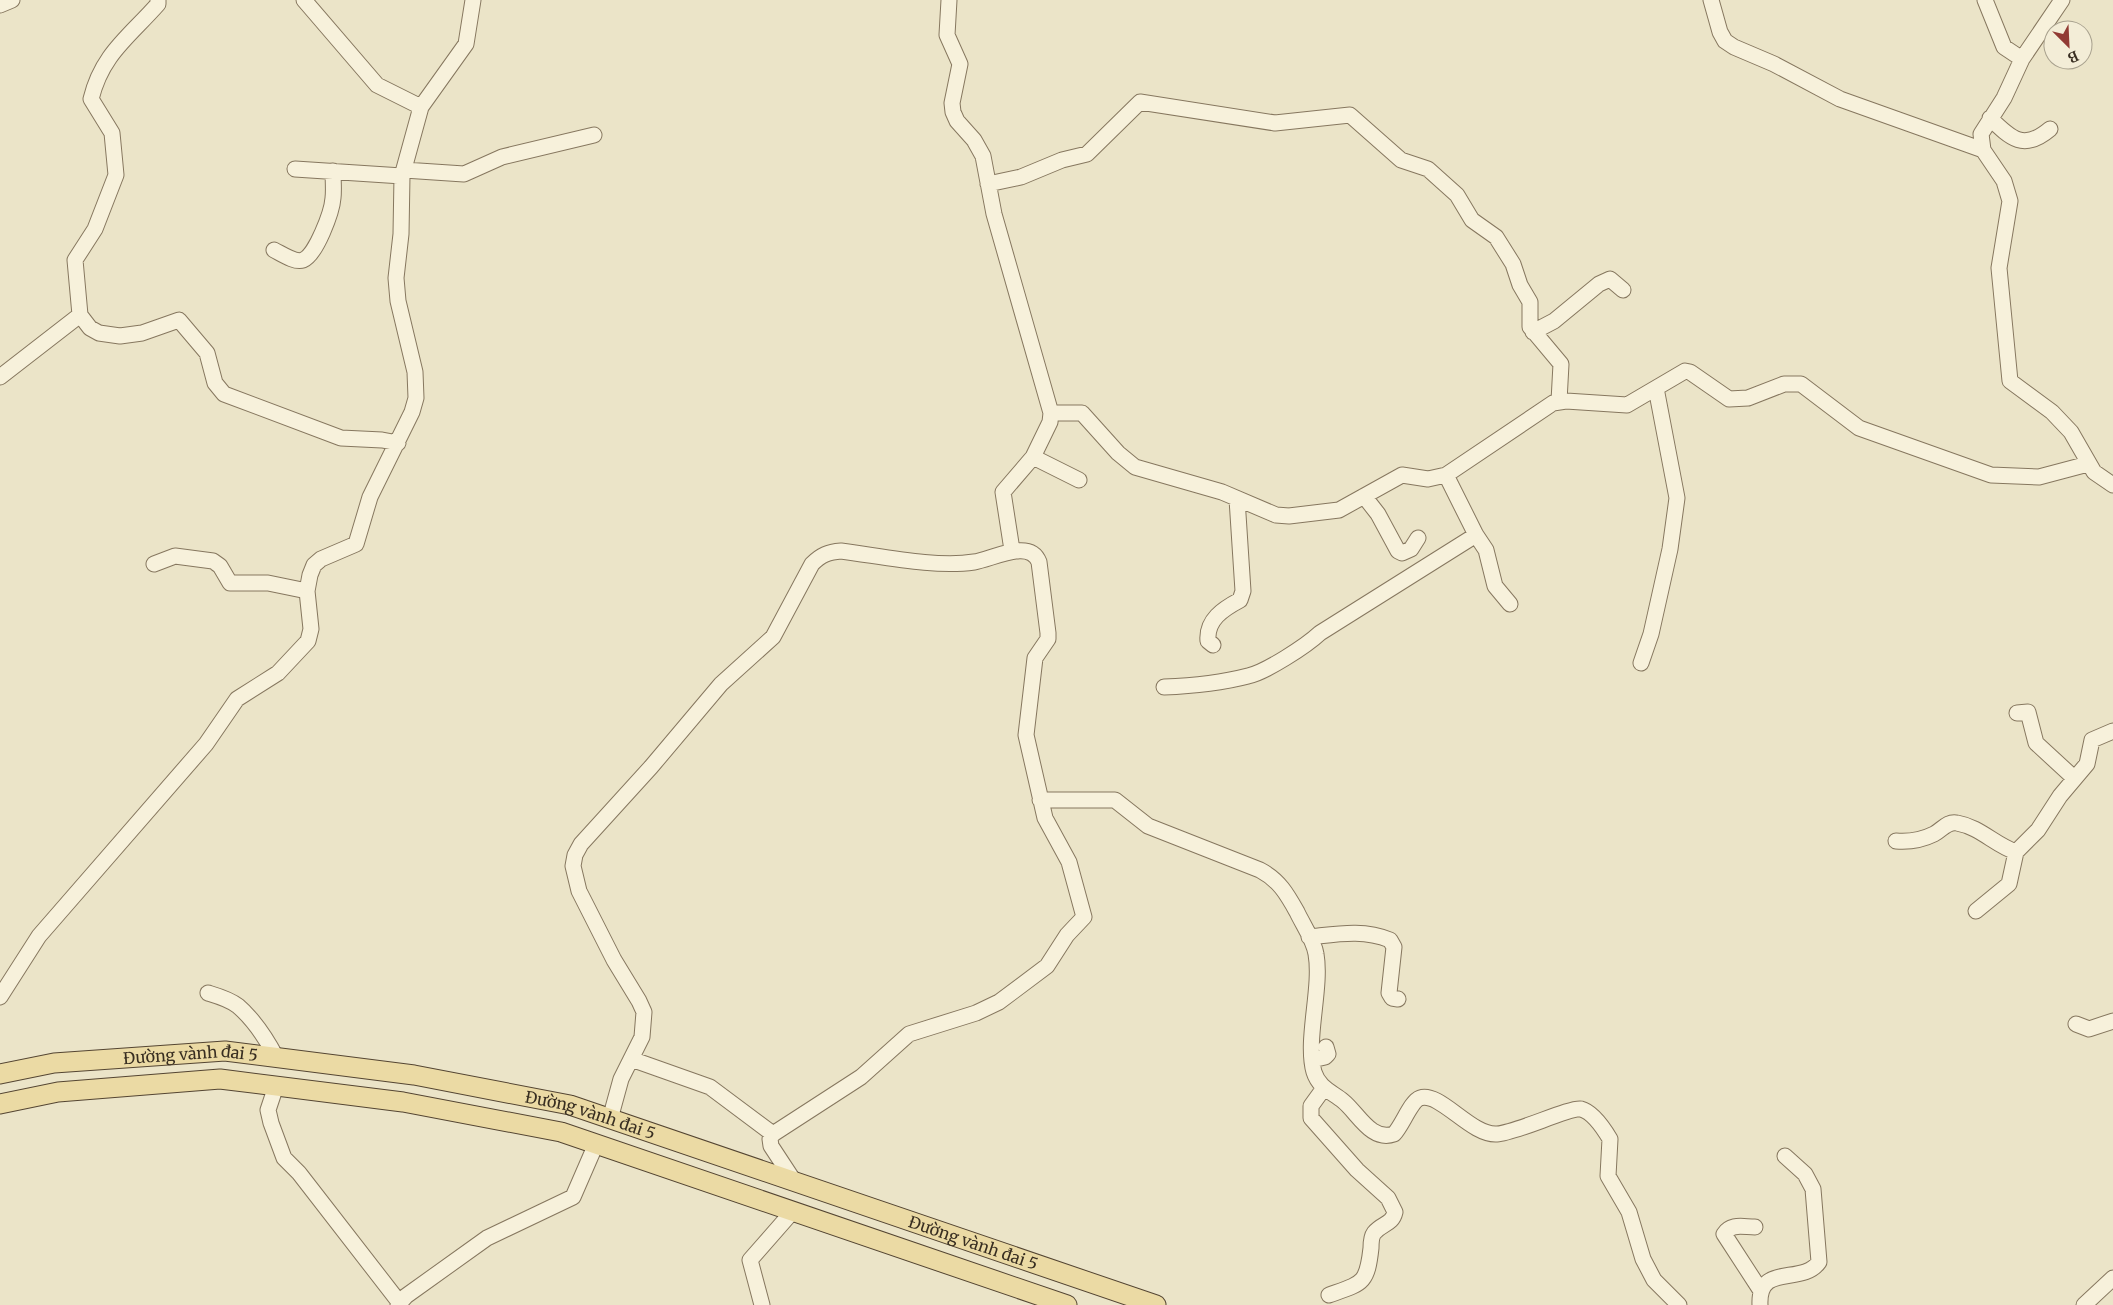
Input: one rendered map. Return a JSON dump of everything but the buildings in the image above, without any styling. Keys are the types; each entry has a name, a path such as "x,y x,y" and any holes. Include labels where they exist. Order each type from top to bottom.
{"main road":[{"name":"Đường vành đai 5","path":"0,1074 54,1063 225,1051 414,1074 570,1105 1156,1305"},
{"name":"Đường vành đai 5","path":"0,1104 58,1092 220,1080 403,1102 561,1132 793,1211 1032,1299 1067,1305"}],"street":[{"path":"0,5 12,0"},
{"path":"158,0 158,4 120,42 103,64 93,89 91,99 112,133 116,175 95,228 75,260 80,315 90,328 99,333 120,336 142,333 179,320 207,353 215,383 224,394 341,438 382,440 398,443"},
{"path":"304,0 377,85 421,107"},
{"path":"0,998 40,936 206,744 237,699 278,673 308,641 311,629 307,591 314,565 321,559 356,544 370,497 412,412 416,385 397,289 403,173 421,107 466,44 473,0"},
{"path":"949,0 947,35 960,64 952,103 953,112 957,121 979,148 994,214 1052,413 1033,457 1003,492 1012,550"},
{"path":"1711,0 1720,32 1725,40 1734,47 1774,64 1840,99 1983,150"},
{"path":"1985,0 2004,46 2022,59"},
{"path":"2062,0 2022,59 2004,98 1981,134 1983,150 2004,181 2010,201 1999,268 2010,381 2045,406 2071,432 2094,472 2113,486"},
{"path":"988,184 1020,177 1062,160 1087,154 1140,102 1275,124 1350,115 1401,160 1428,169 1457,195 1472,220 1496,237 1513,264 1520,285 1530,302 1530,324 1533,332 1561,364 1563,371 1559,401"},
{"path":"1990,118 2006,133 2019,140 2029,142 2040,138 2050,128"},
{"path":"295,169 464,174 502,158 594,135"},
{"path":"274,250 296,260 304,260 312,252 327,222 333,200 333,171"},
{"path":"1533,332 1554,321 1599,284 1610,279 1623,290"},
{"path":"0,377 80,315"},
{"path":"1052,413 1082,414 1118,453 1135,467 1213,489 1276,515 1289,516 1339,510 1402,475 1428,480 1446,475 1546,407 1559,401 1627,405 1685,371 1690,372 1729,399 1748,398 1784,384 1801,384 1859,428 1979,472 2002,477 2039,477 2088,464"},
{"path":"1641,663 1650,634 1670,550 1677,498 1656,388"},
{"path":"1033,457 1079,480"},
{"path":"1446,475 1476,535 1486,550 1496,586 1510,604"},
{"path":"1364,496 1378,514 1398,551 1408,552 1418,538"},
{"path":"1213,644 1208,641 1207,636 1212,621 1224,609 1240,600 1243,591 1237,499"},
{"path":"1164,687 1216,681 1258,673 1310,642 1320,633 1476,535"},
{"path":"610,1119 621,1079 642,1037 644,1012 640,1001 614,960 579,891 573,866 575,855 581,844 652,768 721,684 773,637 812,564 819,557 829,552 840,551 958,564 990,559 1012,550 1031,552 1037,556 1048,639 1035,658 1026,726 1045,818 1069,862 1084,912 1082,920 1068,935 1053,959 1027,981 988,1008 910,1034 861,1077 773,1134 770,1139 771,1146 794,1181"},
{"path":"154,564 175,556 213,561 220,566 230,583 268,582 307,591"},
{"path":"2016,713 2028,712 2036,743 2074,778"},
{"path":"1976,911 2009,884 2016,852 2038,830 2074,778 2087,764 2092,740 2113,731"},
{"path":"1040,800 1115,800 1148,826 1260,870 1283,887 1309,937 1317,962 1312,1060 1317,1080 1324,1088 1343,1101 1362,1124 1381,1135 1388,1137 1394,1134 1400,1128 1414,1102 1419,1098 1428,1097 1464,1122 1494,1134 1514,1131 1578,1109 1588,1113 1610,1139 1608,1176 1629,1212 1648,1270 1654,1280 1679,1305"},
{"path":"1896,841 1915,840 1934,834 1949,823 1957,823 1984,833 2007,849 2016,852"},
{"path":"1309,937 1358,932 1374,934 1390,940 1394,947 1389,993 1392,998 1398,999"},
{"path":"208,993 225,998 238,1006 269,1044 276,1058"},
{"path":"2076,1024 2089,1029 2113,1021"},
{"path":"1312,1060 1325,1057 1328,1054 1326,1047"},
{"path":"631,1059 710,1087 773,1134"},
{"path":"276,1086 268,1110 284,1158 299,1173 398,1304 478,1243 573,1197 596,1144"},
{"path":"1324,1088 1311,1106 1311,1118 1357,1170 1388,1198 1395,1212 1390,1223 1379,1229 1372,1238 1368,1273 1363,1281 1329,1295"},
{"path":"1755,1226 1736,1226 1727,1230 1724,1234 1760,1298 1773,1278 1808,1272 1819,1262 1812,1189 1805,1174 1785,1156"},
{"path":"762,1305 750,1260 793,1211"},
{"path":"2084,1305 2113,1278"}]}
